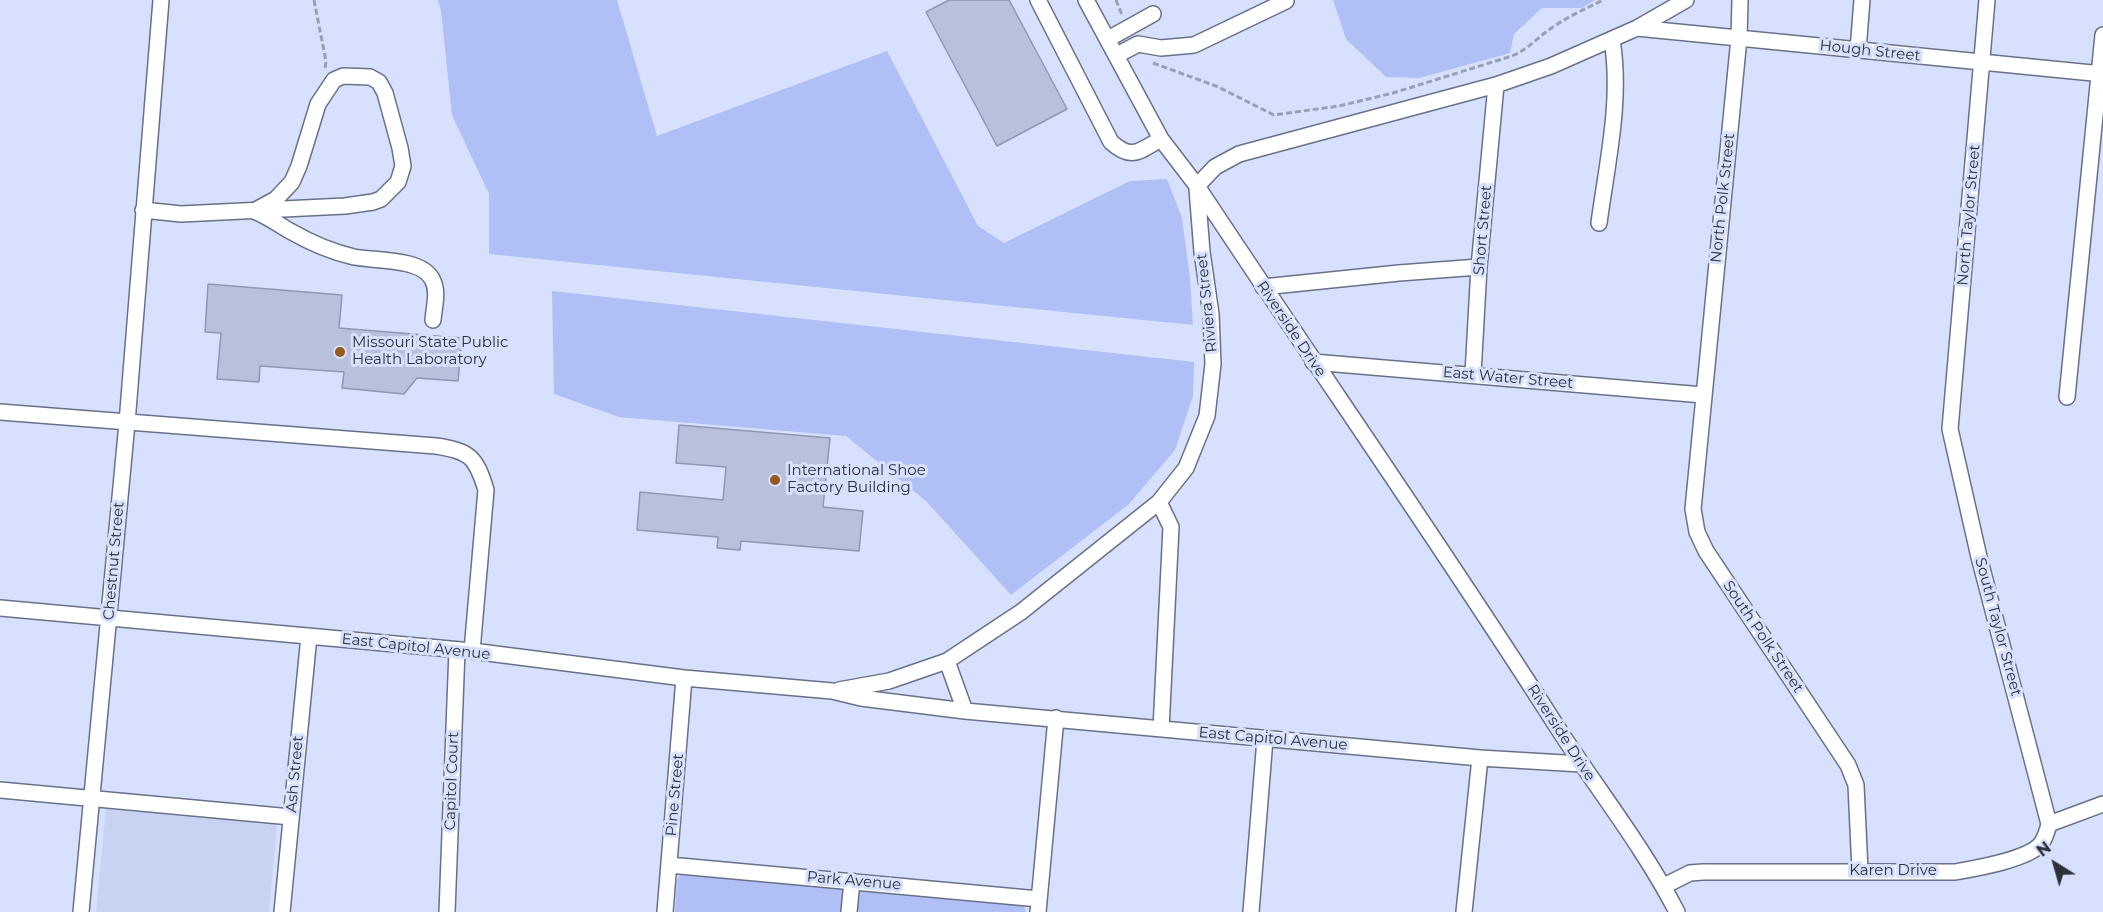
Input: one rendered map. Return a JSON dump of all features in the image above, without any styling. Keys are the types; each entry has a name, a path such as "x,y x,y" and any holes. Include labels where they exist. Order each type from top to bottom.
{"street":[{"name":"Chestnut Street","path":"81,912 127,423 161,0"},
{"path":"1038,0 1111,142 1122,152 1135,153 1161,139"},
{"path":"1086,0 1161,139 1197,186 1215,167 1239,154 1496,85 1551,66 1612,40 1686,0"},
{"name":"North Polk Street","path":"1703,395 1739,38 1740,0"},
{"path":"1858,50 1862,0"},
{"name":"North Taylor Street","path":"1950,429 1987,0"},
{"path":"1117,55 1138,44 1161,48 1194,45 1286,1"},
{"path":"1108,39 1153,14"},
{"name":"Hough Street","path":"1636,28 2101,74"},
{"path":"2067,397 2103,36"},
{"path":"1599,223 1616,84 1616,62 1612,40"},
{"path":"143,210 181,214 254,211 345,206 381,199 394,188 402,175 402,157 385,93 379,82 370,77 361,76 343,76 333,80 318,104 292,182 276,199 254,211"},
{"name":"Short Street","path":"1473,374 1479,267 1496,85"},
{"name":"Riverside Drive","path":"1197,186 1505,645 1581,764 1664,886 1677,912"},
{"name":"Riviera Street","path":"947,661 1022,612 1159,502 1186,468 1207,416 1213,364 1211,314 1202,252 1197,186"},
{"path":"254,211 325,249 371,260 402,262 422,269 432,279 436,294 433,320"},
{"path":"1263,287 1479,267"},
{"name":"East Water Street","path":"1313,362 1703,395"},
{"name":"South Polk Street","path":"1703,395 1693,509 1697,532 1706,551 1848,765 1856,785 1860,871"},
{"name":"Capitol Court","path":"0,412 436,446 454,448 470,456 480,471 486,490 465,651 447,912"},
{"name":"South Taylor Street","path":"1950,429 1979,557 2049,824"},
{"path":"1159,502 1171,527 1161,729"},
{"name":"East Capitol Avenue","path":"0,608 465,651 684,678 832,691 861,698 965,711 1480,758 1581,764"},
{"name":"Ash Street","path":"282,912 309,636"},
{"path":"947,661 965,711"},
{"name":"East Capitol Avenue","path":"832,691 889,681 947,661"},
{"name":"Pine Street","path":"665,912 684,678"},
{"path":"1039,905 1056,718"},
{"path":"1251,912 1265,738"},
{"path":"1464,912 1480,758"},
{"path":"0,790 291,817"},
{"path":"2049,824 2103,804"},
{"name":"Karen Drive","path":"1664,886 1684,876 1703,872 1955,872 1989,865 2035,849 2042,843 2049,824"},
{"name":"Park Avenue","path":"669,865 852,881 1039,905"},
{"path":"849,912 852,881"}],"path":[{"path":"314,0 326,61 324,70"},
{"path":"1116,0 1129,28"},
{"path":"1138,44 1157,66 1216,86 1267,113 1282,115 1339,106 1393,93 1512,56 1523,51 1548,30 1573,14 1603,0"}],"shaded area":[{"path":"438,0 617,0 657,136 887,51 978,226 1004,243 1130,181 1167,179 1182,218 1193,325 489,254 489,194 452,115"},
{"path":"1333,0 1595,0 1582,8 1542,8 1514,34 1510,53 1419,78 1386,77 1346,39"},
{"path":"552,291 1194,362 1193,396 1175,450 1129,504 1011,595 926,501 846,436 619,417 554,394"},
{"path":"106,809 277,823 269,912 96,912"},
{"path":"687,872 1020,904 1024,906 1026,912 675,912 677,880 680,874"}],"building":[{"path":"949,0 1009,0 1067,109 997,146 926,12"},
{"name":"Missouri State Public Health Laboratory","path":"208,284 342,295 339,328 462,338 458,381 417,378 404,394 342,388 344,372 260,366 259,382 217,379 221,333 205,332"},
{"name":"International Shoe Factory Building","path":"679,425 830,438 823,507 863,511 859,551 741,541 740,550 717,548 718,537 637,530 640,492 723,500 726,467 676,463"}],"place":[{"name":"Missouri State Public Health Laboratory","path":"340,352"},
{"name":"International Shoe Factory Building","path":"775,480"}]}
